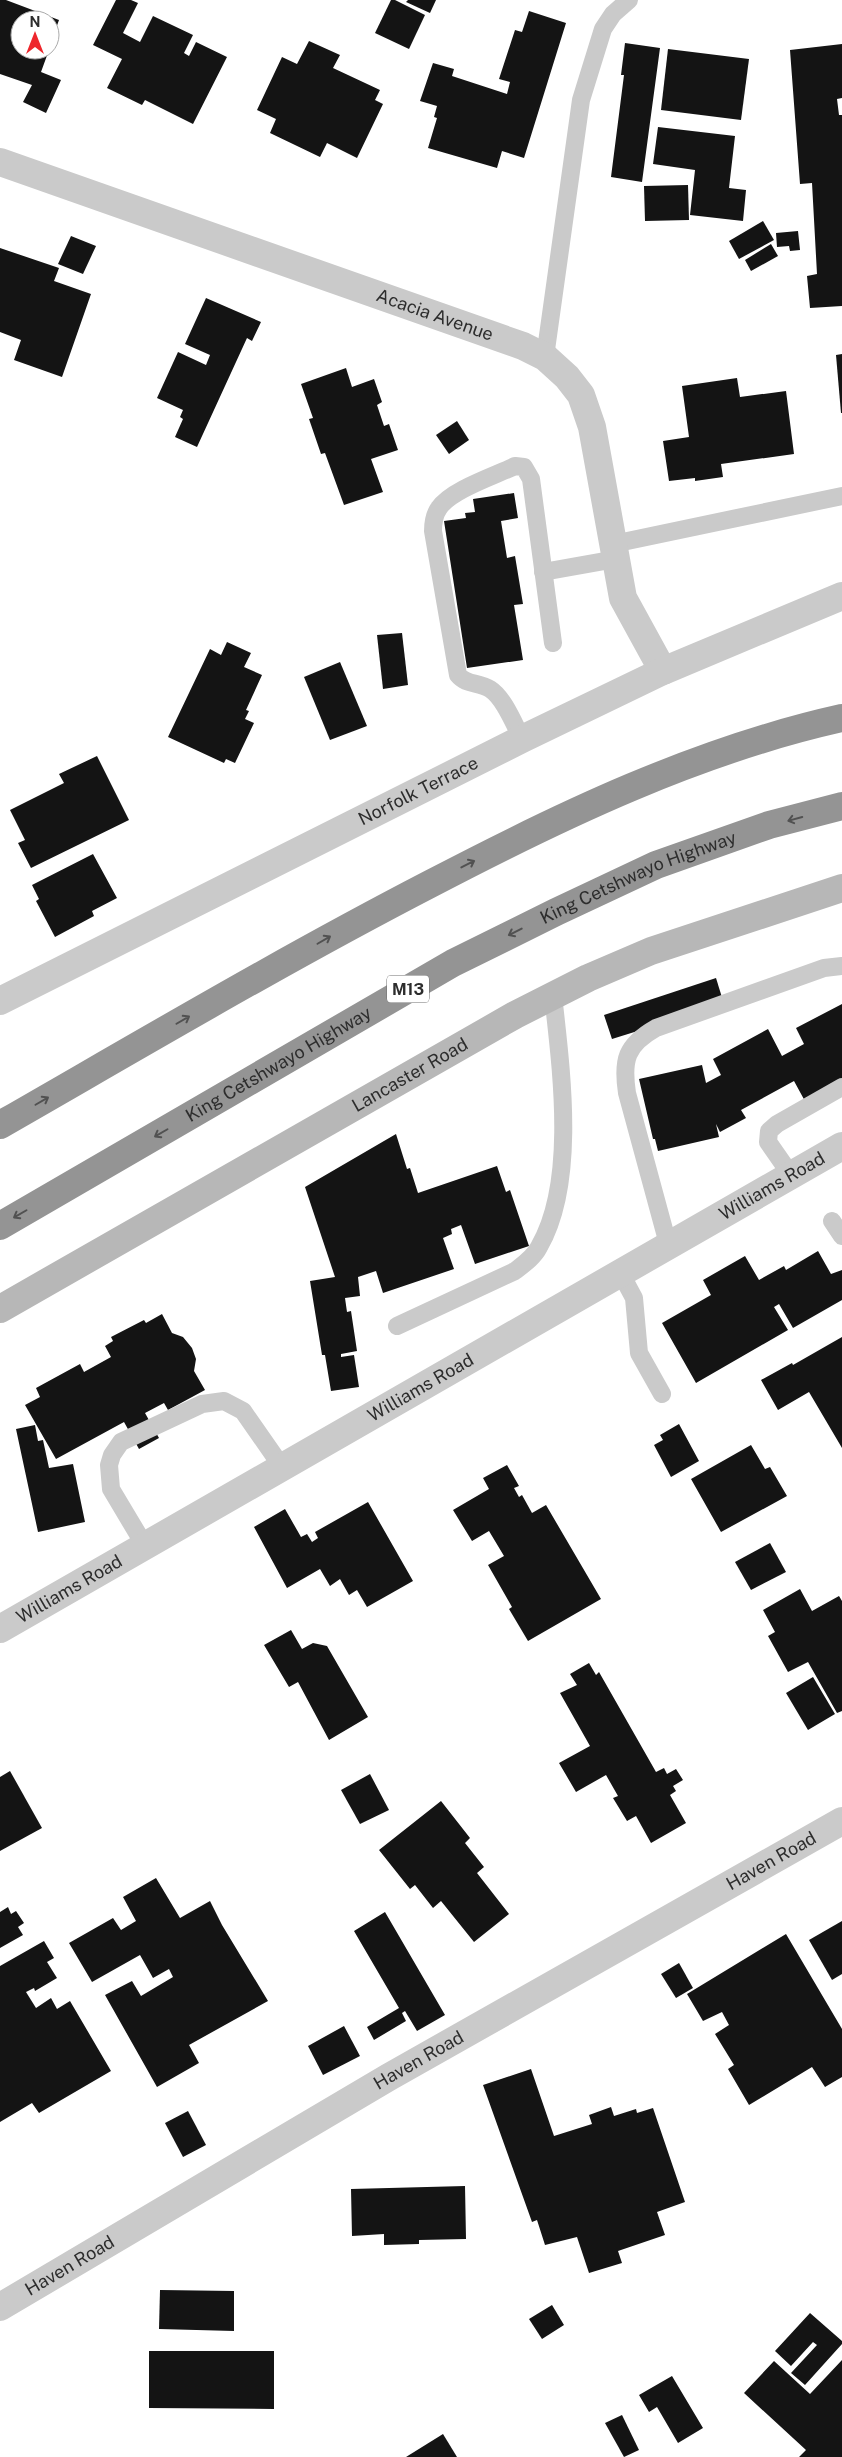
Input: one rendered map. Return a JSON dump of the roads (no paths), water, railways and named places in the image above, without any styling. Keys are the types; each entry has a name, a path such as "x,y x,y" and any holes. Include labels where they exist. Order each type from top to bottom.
{"highway":[{"path":"0,1125 338,932 475,860 569,814 737,747 842,718"},
{"name":"King Cetshwayo Highway","path":"0,1226 444,968 504,937 656,865 769,826 842,806"}],"street":[{"name":"Acacia Avenue","path":"0,162 523,346 545,357 567,377 581,395 592,426 623,598 663,671"},
{"name":"Norfolk Terrace","path":"0,1001 522,738 663,671 842,596"},
{"name":"Lancaster Road","path":"0,1309 553,995 651,951 842,888"},
{"name":"Williams Road","path":"0,1629 668,1244 842,1146"},
{"name":"Haven Road","path":"0,2307 388,2077 842,1821"}],"lane":[{"path":"545,357 581,100 603,29 613,14 629,0"},
{"path":"522,738 497,694 483,686 466,682 458,675 433,539 434,518 439,508 448,498 514,466 524,467 531,479 554,643"},
{"path":"543,572 615,552 842,496"},
{"path":"668,1244 627,1093 624,1076 626,1059 632,1045 656,1028 824,968 842,966"},
{"path":"397,1326 515,1271 530,1260 539,1248 551,1217 562,1159 563,1108 553,995"},
{"path":"791,1174 768,1142 769,1131 842,1087"},
{"path":"832,1221 842,1236"},
{"path":"620,1272 634,1298 639,1352 662,1394"},
{"path":"145,1546 111,1490 109,1465 112,1455 121,1442 202,1404 224,1401 243,1411 282,1467"}]}
